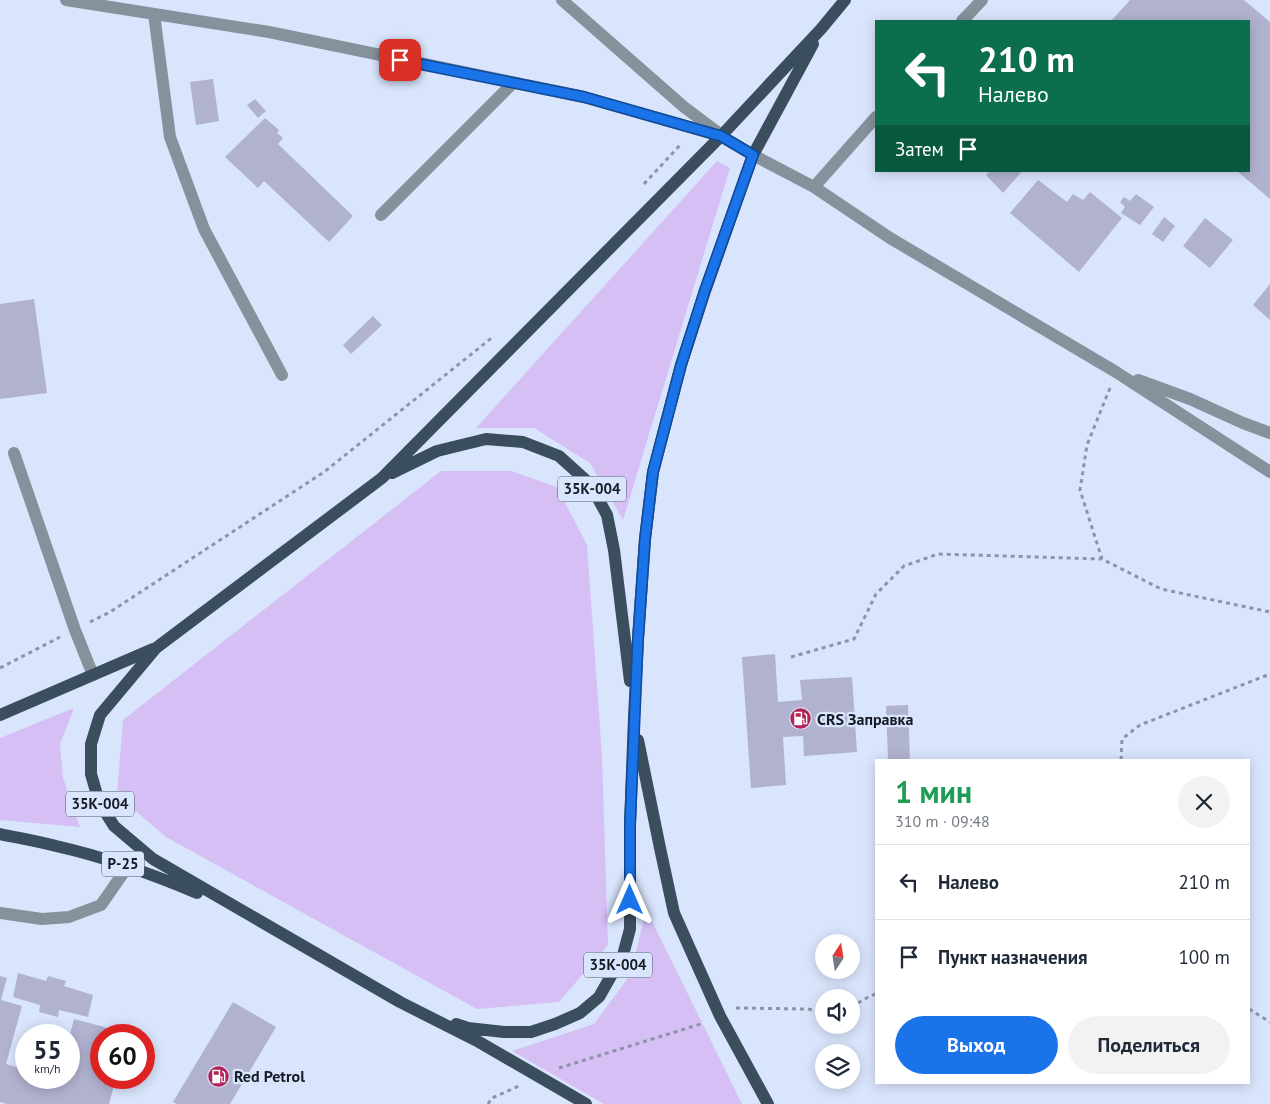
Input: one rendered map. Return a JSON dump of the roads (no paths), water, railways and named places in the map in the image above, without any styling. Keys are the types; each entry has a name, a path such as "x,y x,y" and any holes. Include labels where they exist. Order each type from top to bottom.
{"main road":[{"path":"382,478 721,136 821,29 845,0"},
{"path":"634,717 645,539 653,472 681,365 705,290 753,155 821,29"},
{"name":"35К-004","path":"586,1104 479,1042 400,1002 154,859 114,826 99,802 91,774 91,744 100,715 156,648 382,478 437,451 486,439 523,442 559,456 590,484 607,515 614,550 634,717 674,913 720,1016 768,1104"},
{"path":"0,715 156,648"},
{"name":"35К-004","path":"400,1002 468,1028 504,1032 531,1032 580,1013 599,997 623,955 630,929 630,825 634,717"},
{"name":"Р-25","path":"0,834 57,846 128,866 164,878 241,911"}],"lane":[{"path":"66,0 269,32 584,97 721,136"},
{"path":"562,0 684,107 721,136 814,187 890,238 1116,372 1270,472"},
{"path":"963,20 982,0"},
{"path":"154,14 170,137 204,229 282,375"},
{"path":"381,215 513,83"},
{"path":"814,187 875,118"},
{"path":"1116,372 1190,399 1270,433"},
{"path":"14,453 75,630 93,675"},
{"path":"0,913 42,919 60,918 69,917 101,906 128,866"}],"place":[{"name":"CRS Заправка","path":"801,719"},
{"name":"Red Petrol","path":"218,1076"}]}
